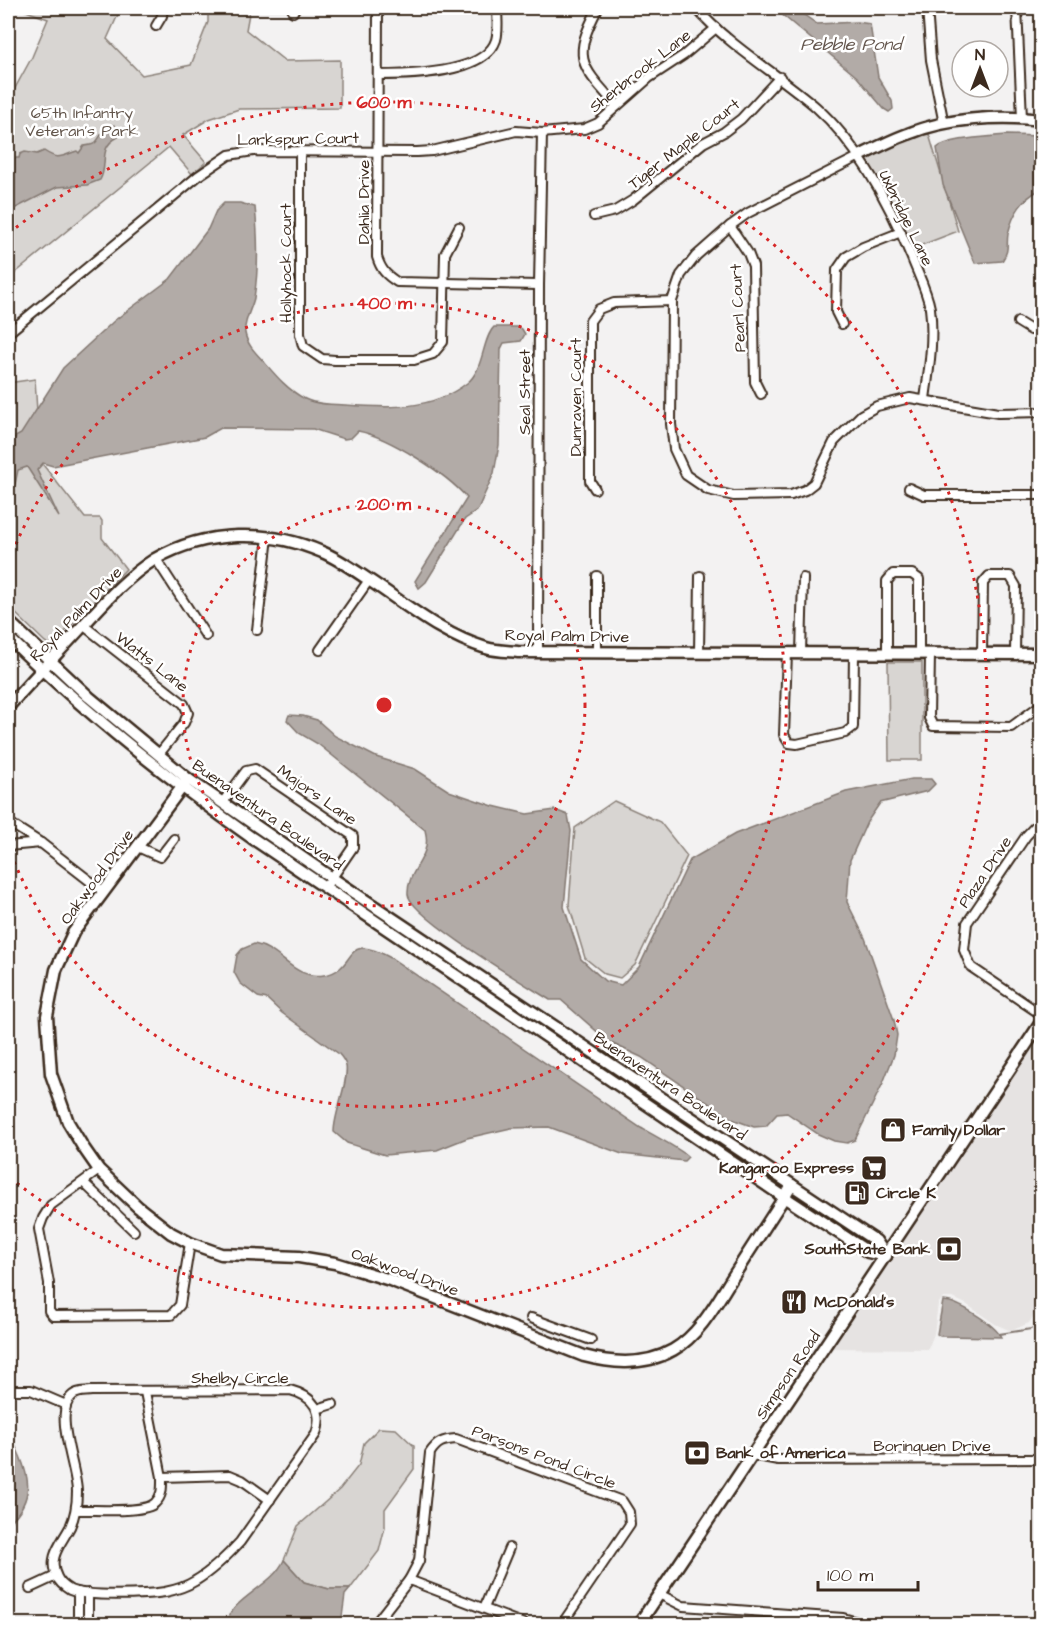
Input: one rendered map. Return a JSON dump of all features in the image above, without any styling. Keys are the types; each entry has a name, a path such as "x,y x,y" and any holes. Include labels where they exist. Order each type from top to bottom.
{"main road":[{"path":"858,157 909,133 944,124 984,119 1041,120"},
{"name":"Royal Palm Drive","path":"8,707 123,583 156,559 177,549 215,538 237,536 268,537 295,542 323,552 369,580 434,625 463,640 488,649 597,653 1041,654"},
{"name":"Buenaventura Boulevard","path":"8,621 89,697 159,754 185,784 223,802 345,887 876,1241 886,1256"},
{"name":"Buenaventura Boulevard","path":"8,637 42,670 185,784 339,898 868,1252 886,1256"},
{"name":"Oakwood Drive","path":"185,784 73,933 56,970 47,1016 51,1074 68,1122 99,1170 138,1207 171,1233 190,1243 221,1254 299,1257 335,1263 390,1280 584,1356 628,1363 655,1358 675,1349 691,1335 727,1285 792,1185"},
{"name":"Simpson Road","path":"639,1624 1041,1021"}],"street":[{"path":"156,26 162,16 163,8"},
{"name":"Dahlia Drive","path":"378,8 377,257 380,266 385,274 397,282 539,285"},
{"path":"378,75 428,74 485,57 496,40 497,8"},
{"path":"598,8 586,30 582,49 583,64 617,106"},
{"name":"Uxbridge Lane","path":"696,8 716,28 780,77 832,123 866,166 901,232 930,308 930,354 925,399"},
{"path":"927,8 931,60 944,124"},
{"path":"1017,8 1022,118"},
{"name":"Sherbrook Lane","path":"542,133 584,129 598,123 649,78 684,55 716,28"},
{"name":"Tiger Maple Court","path":"594,216 615,211 633,200 703,143 724,132 741,119 780,77"},
{"name":"Larkspur Court","path":"8,333 198,176 229,155 253,151 432,151 507,132 542,133"},
{"name":"Seal Street","path":"538,652 539,285 542,133"},
{"name":"Hollyhock Court","path":"300,151 299,325 303,346 322,359 335,360 414,360 433,354 443,342 445,284"},
{"path":"858,157 773,200 730,226 696,256 681,275 672,302 671,424 674,449 686,475 708,490 734,496 792,495 805,490 814,483 834,442 861,415 877,406 910,398 998,413 1041,412"},
{"name":"Pearl Court","path":"730,226 748,253 753,266 755,382 761,394"},
{"path":"445,284 445,254 459,227"},
{"path":"842,324 836,312 837,270 846,257 901,232"},
{"name":"Dunraven Court","path":"595,489 590,481 590,321 599,309 614,303 672,302"},
{"path":"1018,322 1031,330 1041,330"},
{"path":"909,488 924,495 1041,495"},
{"path":"257,630 268,537"},
{"path":"156,559 207,636"},
{"path":"887,654 887,581 893,574 912,574 919,579 928,718 933,726 1011,727 1041,704"},
{"path":"597,576 597,653"},
{"path":"699,653 700,576"},
{"path":"982,654 983,583 989,576 1010,576 1016,586 1015,654"},
{"path":"801,653 803,578"},
{"path":"321,650 369,580"},
{"name":"Watts Lane","path":"83,625 184,704 188,713 184,723 159,754"},
{"path":"788,653 784,735 789,743 797,744 845,733 853,727 854,654"},
{"name":"Majors Lane","path":"223,802 246,771 255,770 354,836 353,847 325,888"},
{"name":"Plaza Drive","path":"1041,819 1026,836 967,923 964,950 971,967 1041,1015"},
{"path":"8,822 41,843 104,892"},
{"path":"138,847 159,857 174,839"},
{"path":"8,846 41,843"},
{"path":"339,898 345,887"},
{"path":"99,1170 51,1205 39,1229 49,1283 49,1311 54,1316 171,1316 180,1305 190,1243"},
{"path":"84,1183 134,1231"},
{"path":"531,1318 591,1340"},
{"path":"8,1390 31,1390 66,1405 64,1423 76,1480 76,1510 55,1552 53,1563 56,1576 65,1587 88,1593 169,1592 196,1580 226,1557 240,1542 313,1441 318,1428 317,1409 333,1404"},
{"name":"Shelby Circle","path":"66,1405 72,1396 82,1392 290,1390 307,1397 317,1409"},
{"path":"76,1510 148,1508 161,1494 162,1477 145,1392"},
{"name":"Parsons Pond Circle","path":"375,1624 409,1580 419,1561 430,1453 435,1445 444,1440 456,1439 622,1501 629,1512 630,1524 562,1624"},
{"name":"Borinquen Drive","path":"752,1455 778,1460 1041,1459"},
{"path":"162,1477 230,1475 242,1480 270,1500"},
{"path":"484,1608 509,1548"},
{"path":"30,1588 56,1576"},
{"path":"409,1580 524,1624"},
{"path":"78,1592 78,1624"},
{"path":"88,1593 88,1624"},
{"path":"659,1594 683,1606 843,1618 864,1624"}],"shaded area":[{"path":"1041,1028 1042,1304 1029,1323 1011,1331 995,1324 966,1304 953,1298 943,1298 938,1304 934,1334 928,1349 828,1348"}],"green space":[{"name":"65th Infantry Veteran's Park","path":"18,8 121,8 107,39 142,75 191,65 208,22 208,8 250,8 246,30 285,61 340,60 340,108 239,109 209,119 183,135 206,162 192,174 169,147 8,279 8,101 32,57 48,19"},
{"path":"928,131 958,231 914,248 863,158"},
{"path":"35,379 40,461 85,518 100,518 102,538 126,569 50,645 8,606 8,383"},
{"path":"888,662 922,662 922,760 889,760"},
{"path":"614,801 660,822 687,856 635,965 620,978 605,974 585,958 569,905 575,828"},
{"path":"379,1428 396,1429 414,1446 414,1469 385,1509 385,1527 379,1551 350,1589 329,1589 304,1582 284,1560 298,1526 340,1489 359,1465 364,1443"}],"water":[{"name":"Pebble Pond","path":"774,8 794,8 817,24 857,22 870,24 878,77 892,101 893,109 889,112 884,109 857,77"},
{"path":"114,125 119,130 118,137 105,151 104,168 100,180 87,185 57,187 8,212 10,180 8,161 12,158 19,158 20,154 25,152 37,154 44,151 57,157 77,151 79,153 84,146 95,143 104,131"},
{"path":"1006,135 1041,136 1041,189 1029,197 1016,213 1002,261 975,263 943,185 937,148 959,140"},
{"path":"224,203 240,203 255,207 256,287 246,320 245,333 248,341 283,383 309,401 325,404 393,407 439,399 473,377 487,339 494,327 518,327 525,334 521,341 504,343 501,349 499,445 494,473 477,511 465,519 426,582 419,588 415,581 467,498 446,478 417,458 385,441 358,431 351,438 344,439 313,429 221,428 205,437 53,466 43,463 37,470 59,517 27,467 18,470 15,484 8,484 8,441 21,434 63,368 115,320 170,279 208,229 216,211"},
{"path":"289,715 317,720 335,736 376,757 415,769 449,791 493,806 527,814 555,810 568,815 571,831 564,907 581,959 605,981 621,985 639,967 690,860 735,834 846,792 912,779 931,779 935,784 928,791 880,803 867,822 850,860 847,902 865,938 894,1020 897,1035 894,1055 883,1083 855,1140 847,1143 834,1141 818,1134 787,1113 777,1114 766,1126 754,1127 732,1119 641,1057 609,1042 561,1000 550,1000 447,933 413,904 408,894 411,877 426,848 425,830 318,744 299,733 287,720"},
{"path":"254,944 264,947 295,969 313,975 324,975 335,971 357,949 375,950 391,958 641,1128 688,1157 684,1161 622,1154 549,1127 511,1128 467,1138 437,1150 385,1155 347,1143 334,1132 345,1080 345,1063 339,1054 282,1013 267,999 258,997 240,983 234,972 237,955 242,949"},
{"path":"943,1301 975,1314 1001,1337 940,1336 937,1334"},
{"path":"8,1444 15,1445 24,1467 28,1486 23,1505 8,1524"},
{"path":"284,1560 304,1582 329,1589 350,1589 345,1595 341,1624 226,1624 236,1606 271,1577"}],"waterway":[{"path":"999,1334 1031,1329"}],"place":[{"name":"Family Dollar","path":"893,1130"},
{"name":"Kangaroo Express","path":"874,1168"},
{"name":"Circle K","path":"857,1193"},
{"name":"SouthState Bank","path":"949,1249"},
{"name":"McDonald's","path":"794,1302"},
{"name":"Bank of America","path":"697,1453"}]}
